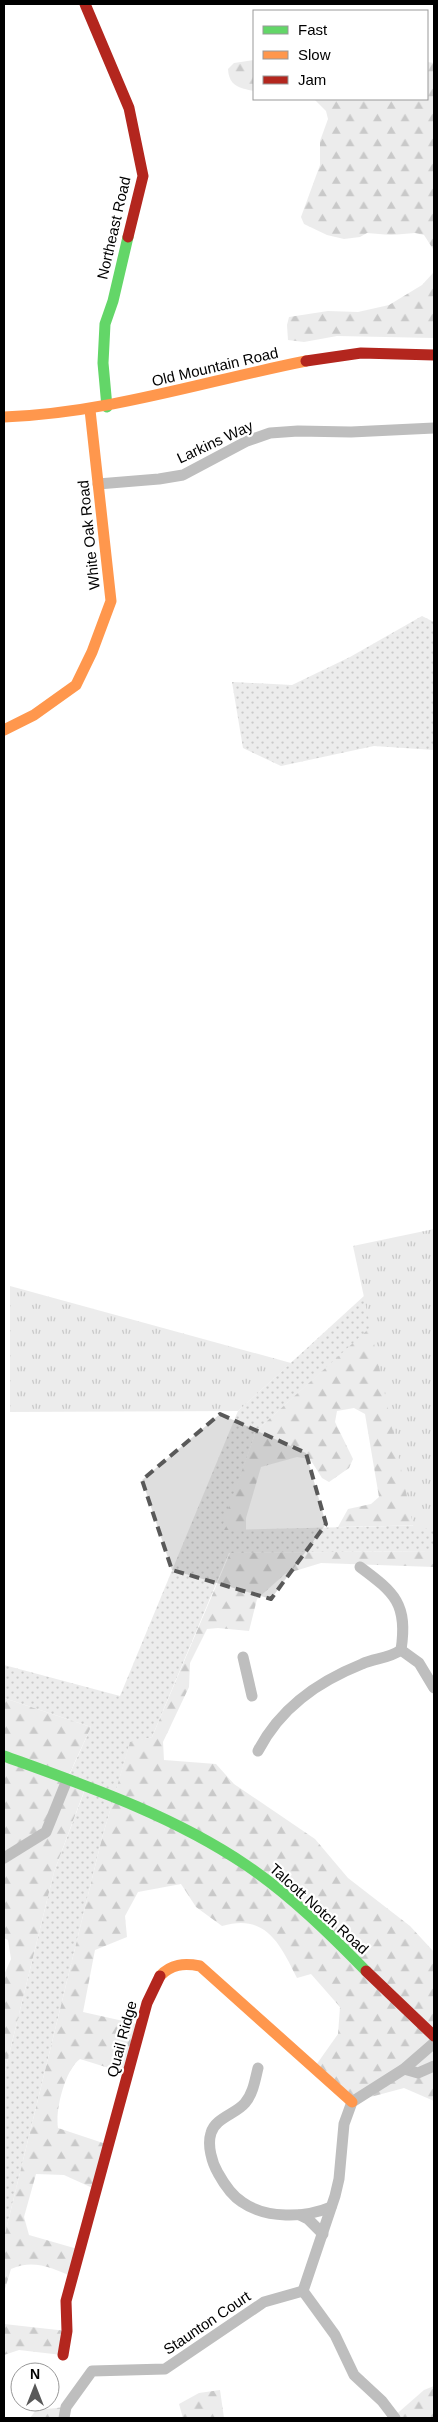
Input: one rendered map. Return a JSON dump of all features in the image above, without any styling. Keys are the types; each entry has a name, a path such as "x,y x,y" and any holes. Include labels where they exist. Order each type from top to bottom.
{"street":[{"name":"Northeast Road","path":"85,4 129,108 143,176 114,302 105,324 103,363 107,407"},
{"name":"Old Mountain Road","path":"4,417 32,417 107,407 280,366 342,355 376,352 434,355"},
{"name":"White Oak Road","path":"4,730 34,715 76,686 92,652 111,601 90,410"},
{"name":"Larkins Way","path":"98,484 159,479 183,474 247,441 270,433 298,430 351,432 434,428"},
{"path":"258,1751 276,1722 291,1705 308,1691 363,1663 390,1658 401,1650 404,1631 398,1602 384,1585 360,1567"},
{"path":"401,1650 419,1663 434,1688"},
{"path":"243,1656 252,1696"},
{"name":"Talcott Notch Road","path":"4,1756 169,1820 246,1865 278,1888 434,2036"},
{"path":"4,1858 46,1832 67,1780"},
{"name":"Quail Ridge","path":"63,2355 67,2331 66,2300 153,1982 166,1970 174,1964 186,1962 200,1966 352,2102"},
{"path":"395,2418 382,2400 354,2375 335,2335 303,2290 323,2234 339,2179 344,2124 352,2102 404,2069 434,2043"},
{"path":"404,2069 418,2073 434,2066"},
{"path":"258,2068 254,2086 247,2101 213,2128 210,2137 213,2165 226,2187 243,2203 268,2212 300,2215 318,2212 331,2207"},
{"path":"300,2215 308,2219 323,2234"},
{"name":"Staunton Court","path":"64,2418 66,2407 92,2371 165,2370 264,2302 303,2290"}],"highlighted area":[{"path":"220,1414 306,1453 326,1524 271,1599 172,1570 142,1480"}],"green space":[{"path":"253,60 253,91 236,85 230,79 228,69 234,63"},
{"path":"428,62 434,63 434,338 337,336 304,342 288,340 287,325 289,317 328,311 358,312 389,305 422,285 433,273 433,249 424,235 415,233 391,235 367,233 360,237 344,239 327,235 304,224 301,217 320,165 320,141 328,119 326,111 315,100 428,100"},
{"path":"422,616 434,622 434,750 374,746 281,766 243,748 232,682 292,685 350,657"},
{"path":"434,1229 434,1529 414,1529 353,1246"},
{"path":"434,1232 434,1271 256,1431 222,1530 434,1525 434,1551 229,1553 152,1737 130,1743 102,1838 4,2238 4,2075 54,1872 86,1787 67,1780 91,1727 4,1698 4,1665 120,1696 238,1411"},
{"path":"417,1285 434,1525 338,1527 348,1509 371,1504 379,1497 365,1414 354,1408 337,1411 335,1422 353,1459 349,1468 329,1482 322,1478 310,1459 297,1457 261,1467 246,1518 246,1530 221,1530 256,1431"},
{"path":"10,1286 291,1363 238,1411 10,1412"},
{"path":"434,1551 434,1567 321,1563 285,1574 257,1599 249,1631 218,1628 207,1629 190,1663 189,1687 163,1742 164,1760 216,1764 234,1784 315,1839 348,1878 410,1926 434,1952 434,2101 404,2088 352,2102 314,2068 338,2034 340,2007 311,1974 297,1978 270,1934 250,1924 237,1923 222,1926 196,1907 181,1884 138,1892 125,1916 127,1937 95,1950 83,2012 141,2025 128,2074 80,2059 75,2064 66,2081 58,2111 58,2128 109,2145 97,2190 64,2175 36,2174 24,2217 29,2235 81,2250 73,2277 42,2266 19,2266 11,2269 4,2292 4,2238 102,1838 130,1742 152,1737 230,1553"},
{"path":"4,1698 91,1727 67,1779 86,1786 54,1872 4,2075 4,1975 11,1959 8,1940 4,1938"},
{"path":"4,2324 67,2331 62,2355 19,2350 4,2355"},
{"path":"434,2386 434,2418 392,2418 424,2390"},
{"path":"220,2390 224,2418 183,2418 179,2404 199,2393"},
{"path":"66,2407 70,2418 30,2418 34,2412 60,2412 60,2408"}],"traffic: fast":[{"path":"107,407 103,363 105,324 113,301 128,237"},
{"path":"4,1756 159,1816 218,1847 246,1865 294,1902 366,1971"}],"traffic: slow":[{"path":"4,417 43,414 119,403 306,361"},
{"path":"4,730 34,715 76,685 92,652 111,601 90,410"},
{"path":"160,1976 178,1965 200,1966 352,2102"}],"traffic: jam":[{"path":"85,4 129,108 143,176 128,237"},
{"path":"306,361 361,353 434,355"},
{"path":"366,1971 434,2036"},
{"path":"63,2355 67,2331 66,2301 147,2003 160,1976"}]}
